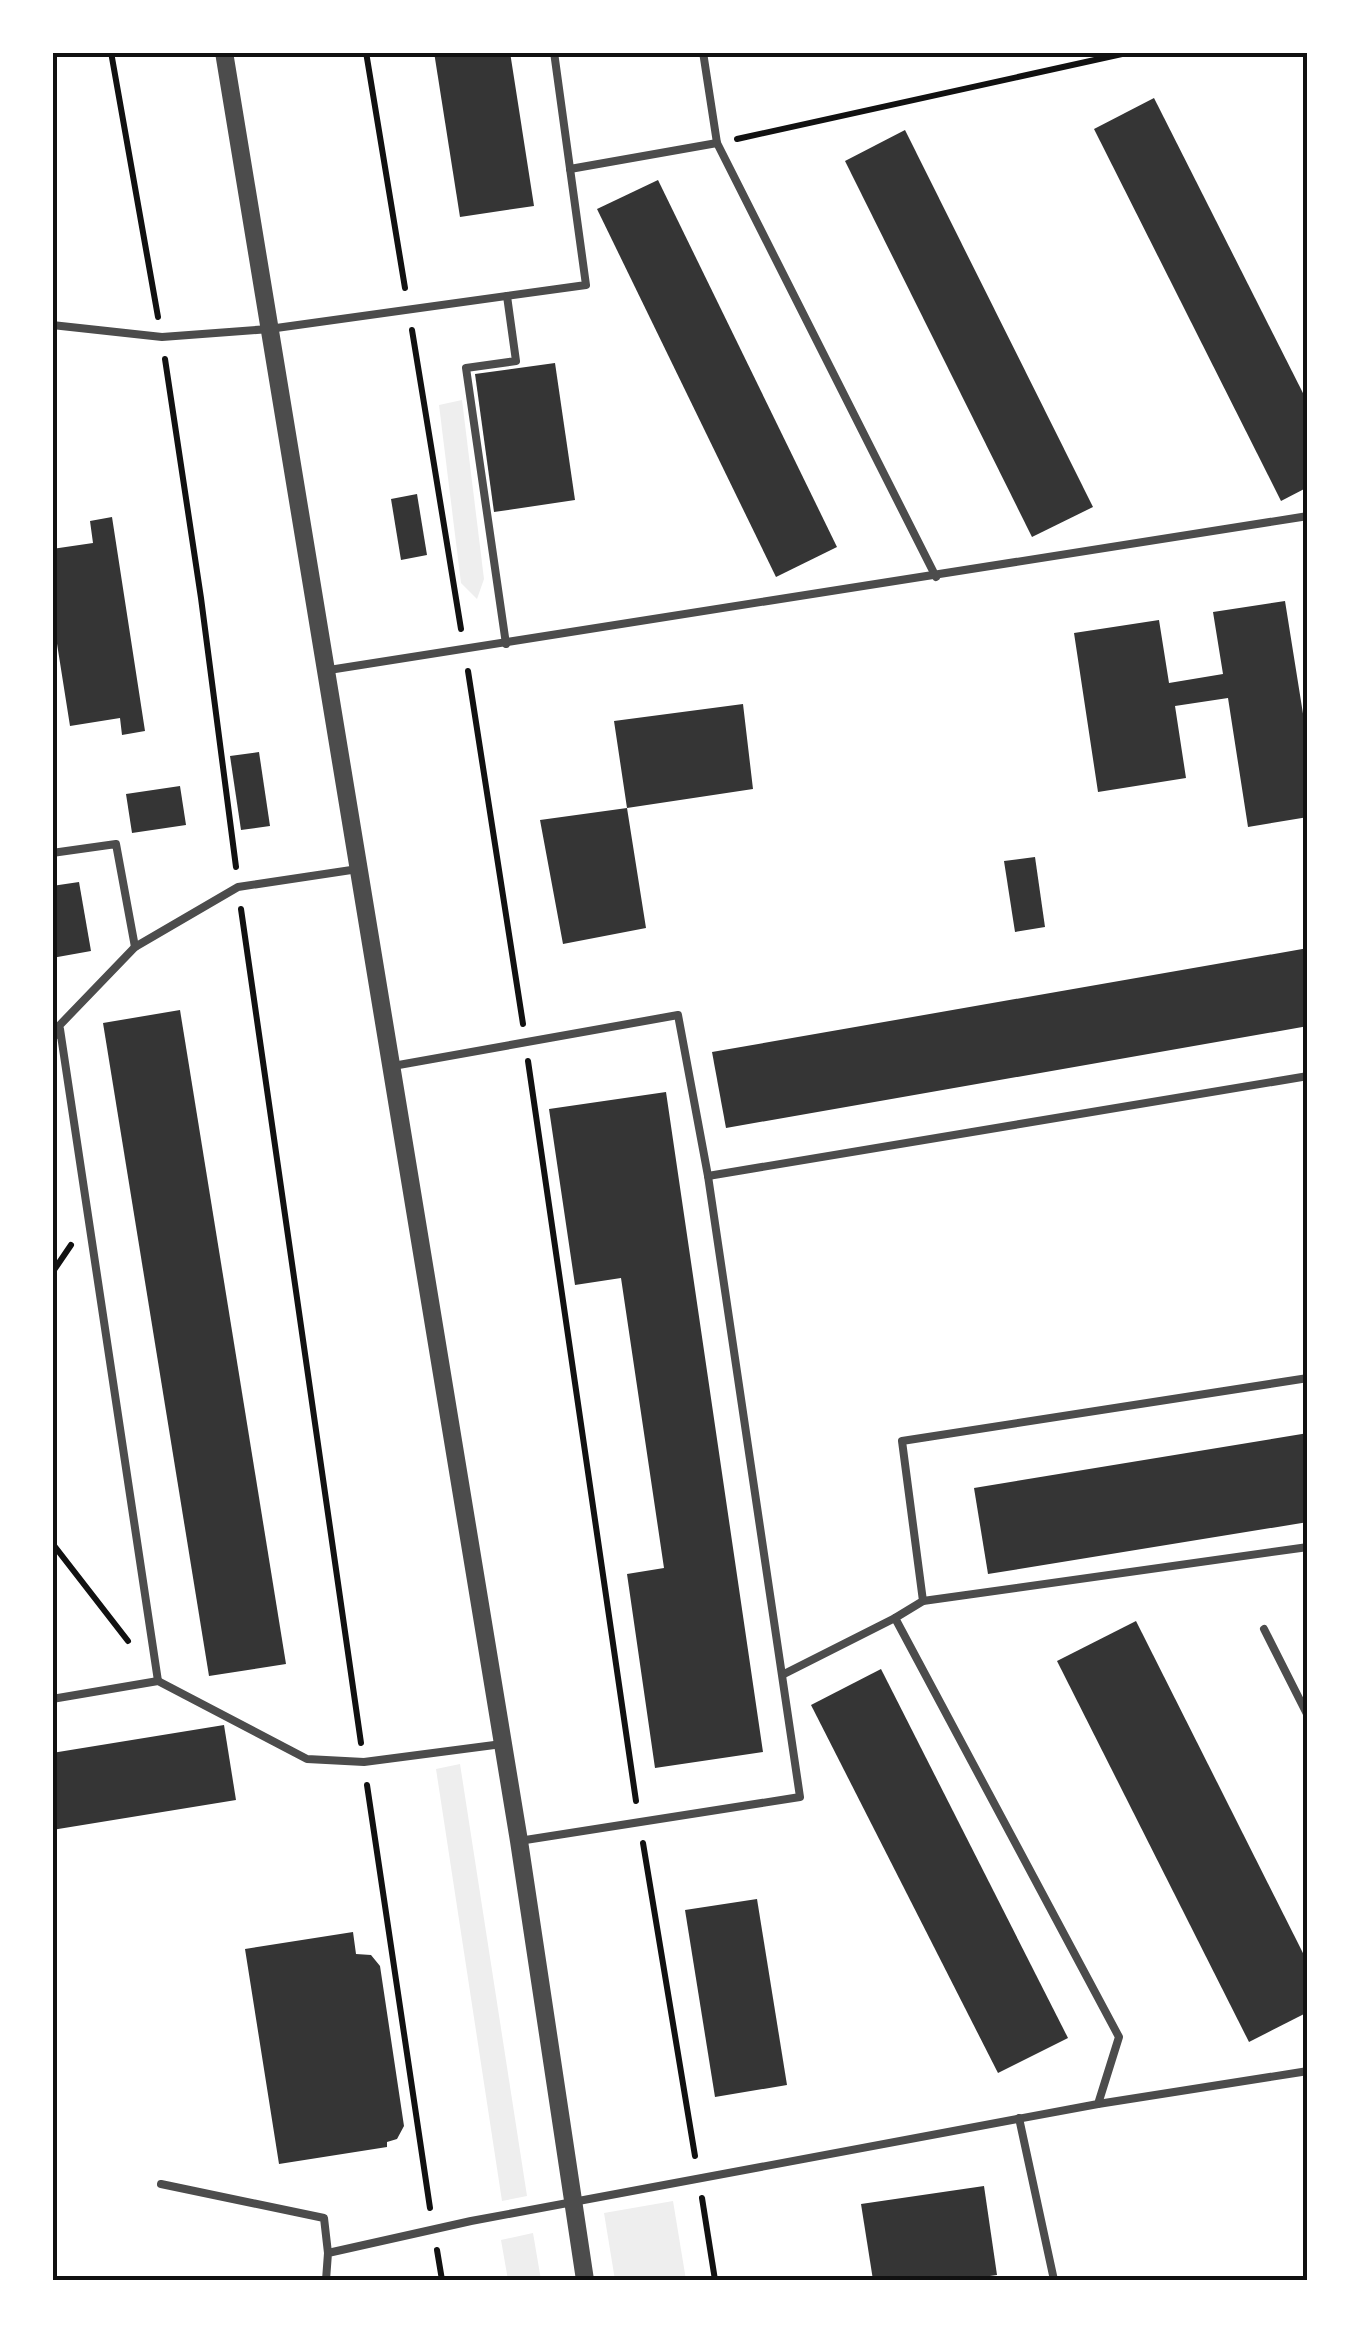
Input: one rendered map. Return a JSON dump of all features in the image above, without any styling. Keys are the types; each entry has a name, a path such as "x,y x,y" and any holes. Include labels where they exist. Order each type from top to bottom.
{"street":[{"path":"224,52 519,1841 585,2280"}],"lane":[{"path":"52,325 162,338 269,329 586,285 554,52"},
{"path":"704,52 717,143 936,576"},
{"path":"570,169 717,143"},
{"path":"506,644 466,368 516,362 507,296"},
{"path":"324,670 1308,516"},
{"path":"52,853 116,844 135,947"},
{"path":"52,1039 56,1029 135,947 238,887 358,869"},
{"path":"392,1066 678,1015 708,1176 800,1797 519,1841"},
{"path":"56,1029 158,1681"},
{"path":"708,1176 1308,1076"},
{"path":"923,1601 902,1441 1308,1378"},
{"path":"784,1674 923,1601 1308,1548"},
{"path":"895,1618 1119,2037 1098,2104"},
{"path":"1264,1629 1308,1716"},
{"path":"52,1699 158,1681 307,1759 364,1762 502,1744"},
{"path":"328,2253 572,2202 1020,2118 1308,2071"},
{"path":"1020,2118 1054,2280"},
{"path":"161,2184 324,2218 326,2280"}],"path":[{"path":"111,52 162,338 201,598 238,887 442,2280"},
{"path":"366,52 465,650 640,1822 716,2280"},
{"path":"717,143 1131,52"},
{"path":"52,1543 158,1681"}],"shaded area":[{"path":"462,400 484,579 477,599 461,583 439,405"},
{"path":"460,1764 527,2196 502,2201 436,1769"},
{"path":"673,2201 686,2280 615,2280 604,2213"},
{"path":"533,2233 541,2280 508,2280 501,2240"}],"building":[{"path":"434,52 510,52 534,206 460,217"},
{"path":"1154,98 1308,403 1308,487 1281,501 1094,129"},
{"path":"905,130 1093,507 1032,537 845,161"},
{"path":"658,180 837,547 776,577 597,209"},
{"path":"555,363 575,500 494,512 475,374"},
{"path":"417,494 427,555 401,560 391,499"},
{"path":"112,517 145,731 122,735 120,718 70,726 52,612 52,549 93,543 90,521"},
{"path":"1285,601 1308,745 1308,817 1248,827 1228,698 1175,706 1186,778 1098,792 1074,633 1159,620 1169,683 1223,674 1213,612"},
{"path":"743,704 753,789 627,808 614,721"},
{"path":"259,752 270,826 241,830 230,756"},
{"path":"180,786 186,825 132,833 126,794"},
{"path":"627,808 646,928 563,944 540,820"},
{"path":"1035,857 1045,927 1015,932 1004,861"},
{"path":"79,882 91,951 52,958 52,886"},
{"path":"1308,948 1308,1026 726,1128 712,1052"},
{"path":"180,1010 286,1664 209,1676 103,1023"},
{"path":"666,1092 763,1752 655,1768 627,1574 664,1568 621,1278 575,1285 549,1109"},
{"path":"1308,1433 1308,1522 988,1574 974,1488"},
{"path":"1136,1621 1308,1963 1308,2012 1249,2042 1057,1661"},
{"path":"881,1669 1068,2038 998,2073 811,1705"},
{"path":"224,1725 236,1800 52,1830 52,1753"},
{"path":"757,1899 787,2085 715,2097 685,1910"},
{"path":"353,1932 356,1954 371,1955 380,1966 404,2126 397,2139 387,2142 387,2147 279,2164 245,1949"},
{"path":"984,2186 997,2275 961,2280 873,2280 861,2204"}]}
